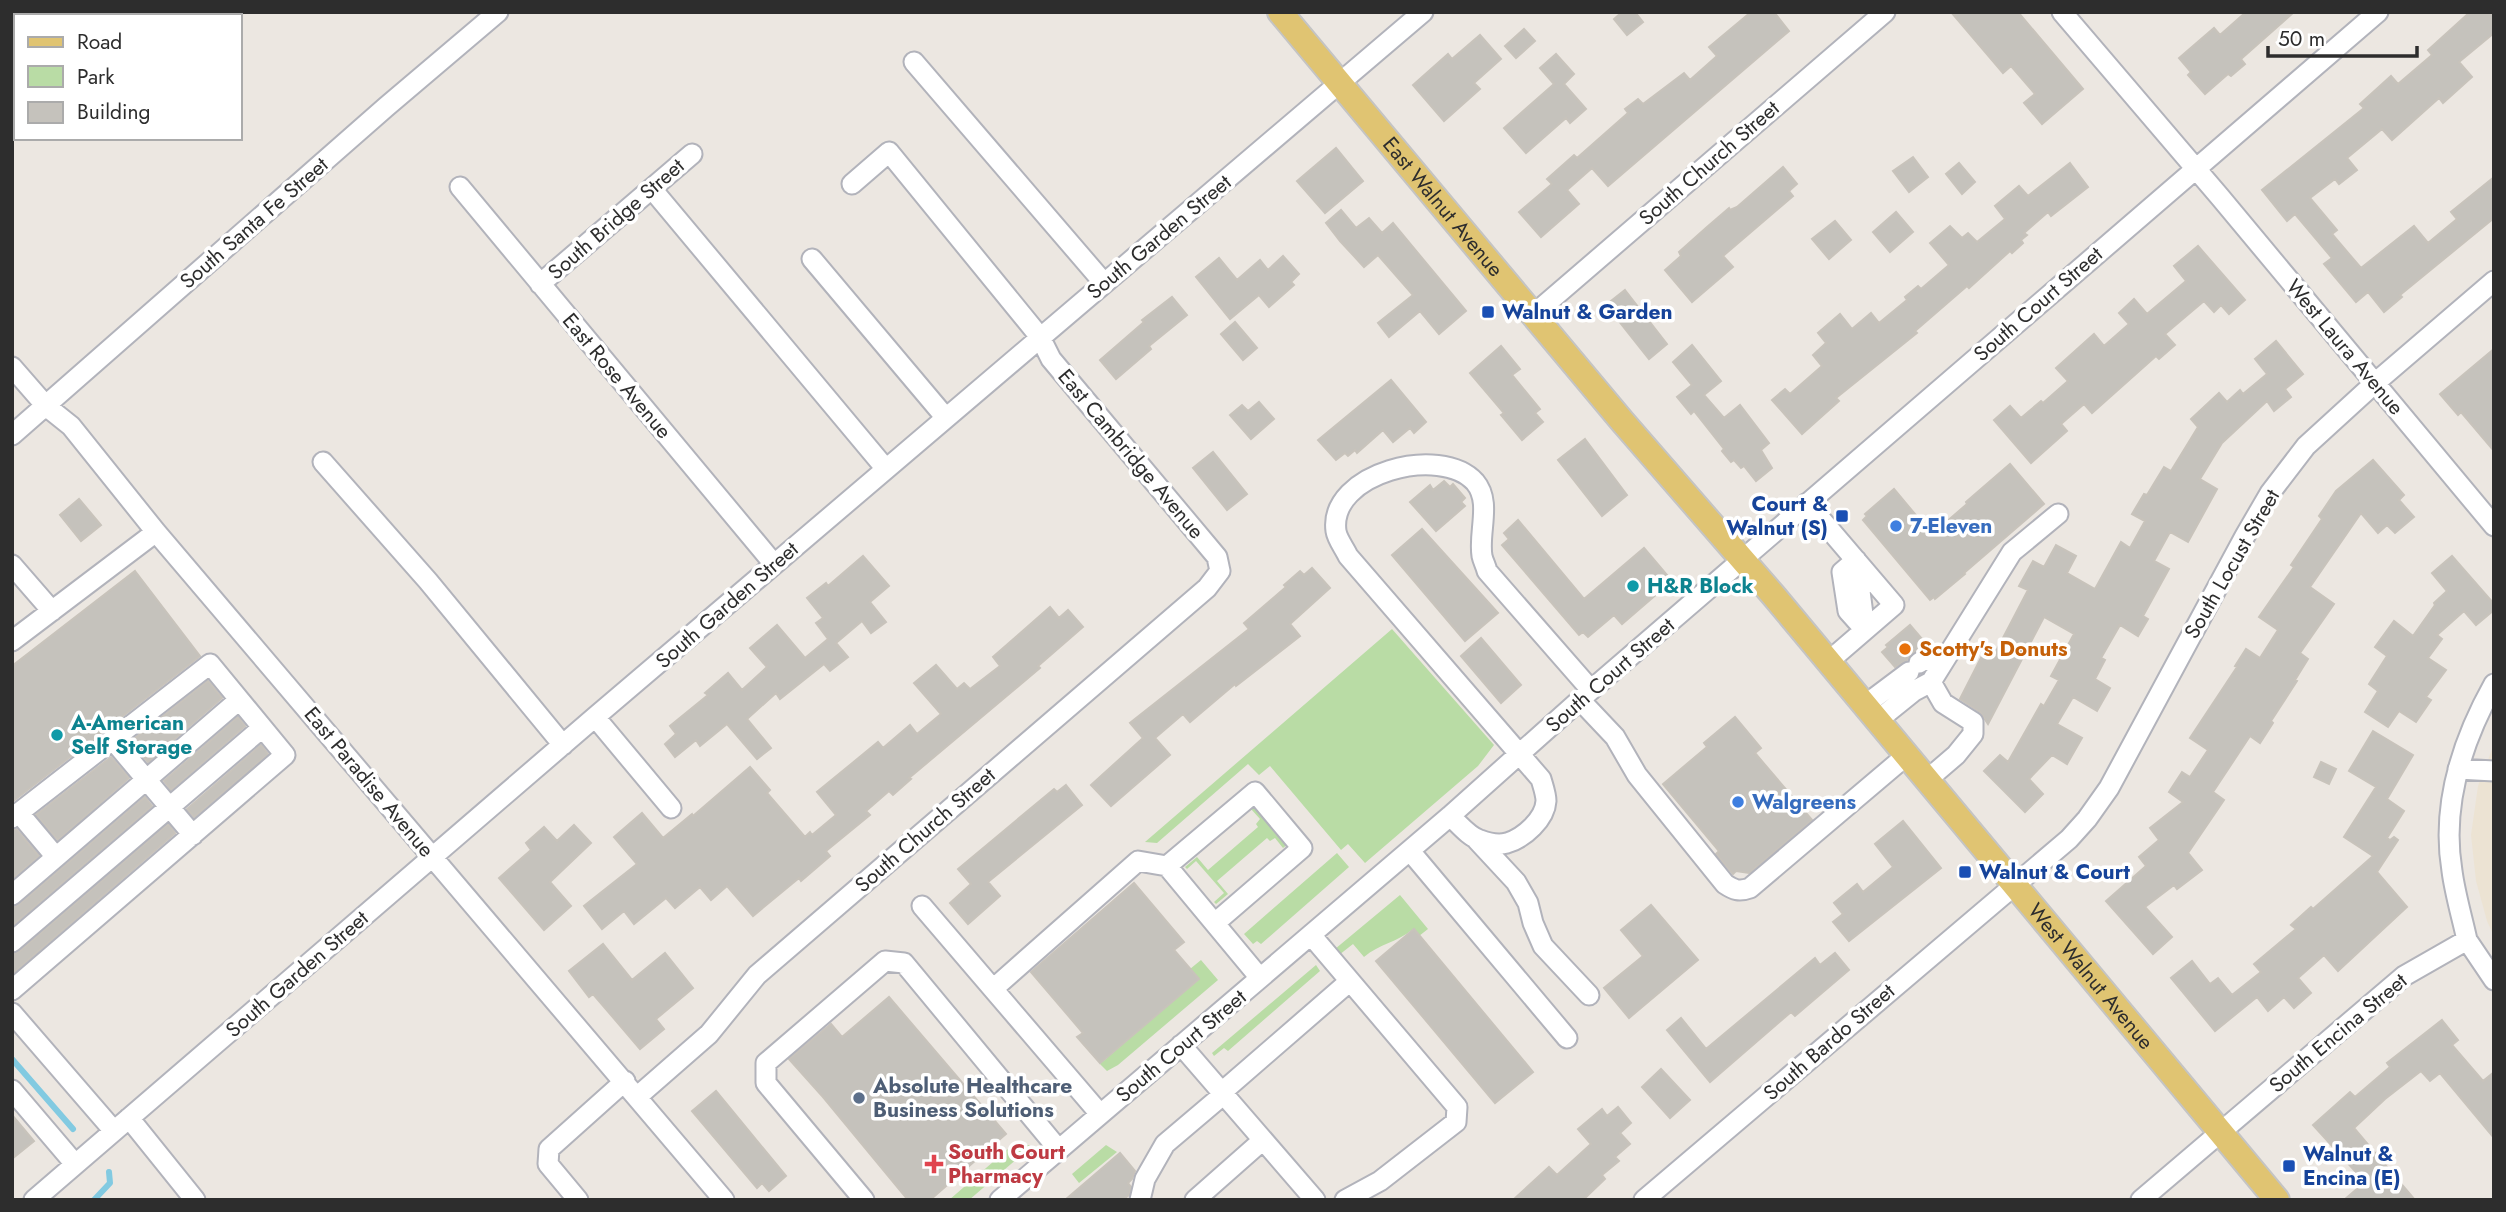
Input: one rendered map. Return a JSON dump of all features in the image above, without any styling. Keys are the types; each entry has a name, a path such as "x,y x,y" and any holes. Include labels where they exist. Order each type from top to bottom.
{"main road":[{"name":"East Walnut Avenue","path":"1280,12 1533,315 1743,560"},
{"name":"West Walnut Avenue","path":"1743,560 2277,1200"}],"street":[{"name":"South Santa Fe Street","path":"12,435 498,12"},
{"name":"South Garden Street","path":"34,1200 595,717 1423,12"},
{"name":"South Church Street","path":"1533,315 1885,12"},
{"name":"West Laura Avenue","path":"2063,12 2494,526"},
{"name":"South Court Street","path":"1000,1200 1410,851 1586,694 2378,12"},
{"path":"914,62 1104,283"},
{"name":"East Cambridge Avenue","path":"852,184 889,152 1040,337 1051,359 1217,557 1220,571"},
{"name":"South Bridge Street","path":"540,284 692,154"},
{"name":"East Rose Avenue","path":"460,187 774,564"},
{"path":"652,189 886,469"},
{"path":"812,259 946,418"},
{"name":"South Locust Street","path":"2016,885 2069,839 2109,788 2245,536 2270,493 2306,446 2494,281"},
{"name":"East Paradise Avenue","path":"12,367 46,406 71,426 156,531 724,1200"},
{"path":"323,462 428,581 563,745"},
{"path":"1476,840 1496,844 1508,843 1528,831 1538,821 1544,811 1546,799 1541,779 1348,555 1336,532 1339,507 1360,482 1395,469 1433,464 1464,473 1476,484 1484,506 1482,555 1487,571 1586,694 1637,775 1725,884 1733,890 1750,888 1907,755"},
{"path":"1807,503 1894,605 1829,661"},
{"path":"1872,712 1931,682 2012,552 2057,514"},
{"path":"12,641 156,531"},
{"path":"1856,560 1842,572 1848,611 1865,630"},
{"path":"12,565 52,611"},
{"name":"South Church Street","path":"578,1200 548,1164 549,1149 709,1034 757,975 1207,588 1220,571"},
{"path":"1872,712 1925,659 1941,665"},
{"path":"12,990 285,755 210,664 16,816 56,857"},
{"path":"1928,779 1956,755 1973,734 1973,722 1943,704 1931,682"},
{"path":"2494,684 2476,715 2458,769 2451,800 2449,829 2452,870 2467,940 2494,980"},
{"path":"12,895 239,700"},
{"path":"595,717 671,808"},
{"path":"12,942 262,728"},
{"path":"113,740 193,835"},
{"path":"2458,769 2494,771"},
{"path":"1167,866 1255,792 1302,848 1214,923"},
{"path":"1450,816 1516,882 1528,903 1532,923 1543,946 1589,995"},
{"path":"1410,851 1567,1038"},
{"path":"993,989 1138,861 1167,866 1260,978"},
{"name":"South Bardo Street","path":"1644,1200 2016,885"},
{"path":"922,906 1100,1114"},
{"path":"1311,935 1457,1107 1456,1122 1380,1181 1345,1200"},
{"name":"South Encina Street","path":"2141,1200 2404,976 2467,940"},
{"path":"864,1200 766,1083 766,1063 885,961 904,963 1059,1150"},
{"path":"1140,1200 1145,1179 1165,1144 1350,982"},
{"path":"12,1013 195,1200"},
{"path":"1181,1045 1315,1200"},
{"path":"12,1090 75,1164"},
{"path":"1195,1200 1263,1140"}],"shaded area":[{"path":"2494,744 2494,936 2476,881 2471,835 2478,786"}],"green space":[{"path":"1392,629 1494,745 1478,766 1365,863 1348,844 1341,850 1270,766 1259,775 1248,764 1157,843 1145,842"},
{"path":"1256,806 1288,844 1283,848 1275,838 1270,841 1267,838 1217,881 1228,894 1216,904 1214,902 1224,893 1196,861 1187,869 1185,867 1197,857 1208,870 1258,827 1256,824 1260,819 1251,809"},
{"path":"1337,853 1349,867 1261,944 1257,941 1253,944 1244,934"},
{"path":"1400,895 1428,929 1419,936 1413,929 1364,957 1353,944 1339,955 1335,949"},
{"path":"1201,960 1218,980 1118,1065 1107,1071 1100,1064 1198,979 1190,969"},
{"path":"1316,965 1320,971 1228,1051 1224,1048 1214,1056 1212,1053"},
{"path":"1029,1145 1031,1147 969,1200 949,1200 1008,1149"},
{"path":"1106,1145 1117,1152 1079,1183 1072,1174"}],"building":[{"path":"1622,12 1635,12 1643,22 1627,35 1614,19"},
{"path":"1751,12 1774,12 1789,31 1608,186 1592,168 1567,190 1579,204 1541,237 1519,212 1552,184 1547,179 1574,155 1577,158 1628,113 1625,109 1638,99 1643,104 1684,73 1690,80 1717,56 1709,47"},
{"path":"1951,12 2018,12 2083,89 2042,124 2024,103 2035,94 2011,66 2003,73"},
{"path":"2246,12 2294,12 2241,59 2245,64 2231,76 2228,74 2205,94 2188,75 2191,72 2179,58 2214,28 2220,35"},
{"path":"2470,12 2494,12 2494,33 2459,62 2472,77 2443,103 2439,98 2392,140 2382,129 2347,158 2357,170 2339,184 2335,179 2310,198 2337,230 2332,234 2361,268 2414,226 2428,243 2457,219 2451,212 2494,177 2494,218 2400,295 2402,297 2384,312 2368,292 2356,302 2324,264 2332,258 2295,214 2287,221 2262,190 2364,108 2360,104 2391,76 2398,84 2432,55 2428,50"},
{"path":"1524,29 1535,41 1516,58 1505,46"},
{"path":"1480,35 1501,59 1474,83 1480,89 1444,121 1413,85 1448,54 1452,59"},
{"path":"1556,54 1574,74 1564,84 1586,109 1570,123 1566,118 1526,153 1504,128 1554,84 1540,68"},
{"path":"1336,148 1363,181 1325,213 1297,181"},
{"path":"1913,157 1928,177 1909,192 1893,171"},
{"path":"1959,163 1975,182 1962,194 1946,174"},
{"path":"2070,163 2088,187 2051,216 2048,212 2024,233 2027,235 2021,240 2023,243 2012,253 2010,251 1969,288 1967,286 1915,331 1917,333 1836,398 1839,401 1802,434 1772,400 1785,389 1790,394 1822,366 1813,355 1826,343 1818,333 1840,314 1852,329 1871,313 1879,323 1907,300 1905,297 1918,286 1921,289 1949,265 1930,243 1950,226 1962,238 1968,233 1977,242 2005,219 1995,206 2019,186 2028,196"},
{"path":"1783,167 1797,184 1789,191 1793,196 1723,256 1733,267 1692,302 1665,270 1681,256 1679,252 1707,227 1729,208 1730,210 1737,207"},
{"path":"1341,210 1356,228 1369,218 1382,233 1393,223 1466,311 1439,334 1420,311 1389,337 1378,323 1413,295 1378,255 1364,267 1340,241 1326,223"},
{"path":"1896,212 1913,232 1890,252 1873,232"},
{"path":"1835,221 1851,240 1829,259 1812,239"},
{"path":"2198,246 2245,300 2229,314 2221,305 2214,312 2204,301 2165,334 2175,345 2159,359 2156,356 2092,413 2084,404 2061,424 2067,431 2031,463 1994,420 2010,406 2021,418 2041,401 2043,403 2068,381 2056,368 2094,334 2104,346 2129,324 2119,313 2134,299 2147,314 2186,281 2174,266"},
{"path":"1283,256 1299,274 1291,282 1294,285 1269,307 1259,295 1230,319 1196,277 1219,258 1237,280 1260,260 1268,270"},
{"path":"1625,290 1667,344 1649,359 1606,305"},
{"path":"1172,297 1187,315 1149,346 1151,349 1116,379 1100,360 1144,322 1142,320"},
{"path":"1235,322 1257,348 1243,360 1221,334"},
{"path":"2276,341 2303,374 2285,389 2291,397 2274,411 2267,401 2222,443 2200,479 2217,489 2188,542 2170,532 2154,561 2169,569 2143,616 2148,619 2138,636 2120,625 2101,658 2105,660 2095,679 2110,688 2097,711 2073,697 2057,724 2082,738 2067,764 2052,755 2029,779 2043,794 2025,812 1984,771 2000,755 2008,762 2041,704 2044,706 2059,680 2051,676 2074,634 2044,617 1988,724 1980,712 1960,699 1984,652 1993,657 2028,590 2019,586 2033,561 2044,567 2056,545 2076,556 2067,573 2095,589 2121,542 2130,548 2145,521 2132,514 2164,467 2171,471 2198,427 2191,419 2219,393 2227,402 2240,390 2243,394 2267,374 2255,359"},
{"path":"1692,345 1721,381 1704,395 1724,418 1740,405 1769,443 1761,450 1772,468 1756,481 1744,466 1741,468 1734,460 1731,462 1694,411 1691,414 1677,397 1692,385 1673,362"},
{"path":"1501,346 1520,369 1512,375 1540,409 1535,413 1543,422 1522,440 1501,415 1504,413 1470,373"},
{"path":"2494,349 2494,451 2461,412 2458,415 2440,394"},
{"path":"1391,380 1426,422 1414,433 1410,428 1393,442 1383,430 1357,453 1355,450 1348,456 1345,453 1336,460 1318,440"},
{"path":"1259,402 1274,419 1251,439 1230,415 1242,405 1248,411"},
{"path":"1585,439 1627,495 1602,516 1558,460"},
{"path":"1213,452 1247,494 1227,510 1193,468"},
{"path":"2373,460 2404,495 2399,500 2414,517 2395,533 2387,525 2378,533 2361,513 2310,587 2334,604 2300,653 2308,659 2271,721 2273,723 2260,743 2250,736 2213,792 2224,800 2188,853 2202,870 2177,889 2174,885 2145,907 2172,937 2153,954 2106,901 2146,866 2139,857 2159,840 2150,828 2183,802 2169,792 2182,772 2190,777 2208,750 2190,738 2246,649 2260,658 2278,630 2259,617 2294,567 2291,565 2322,519 2319,516 2336,491"},
{"path":"2010,464 2044,504 1965,574 1935,599 1934,597 1930,600 1863,520 1867,516 1865,514 1894,489 1930,532 1943,521 1945,523"},
{"path":"1444,481 1450,487 1453,484 1465,498 1461,502 1465,506 1436,531 1410,502 1430,485 1433,490"},
{"path":"79,499 101,525 81,541 60,515"},
{"path":"1518,520 1584,599 1644,548 1672,581 1622,624 1614,615 1588,637 1583,632 1579,635 1502,545 1509,539 1504,533"},
{"path":"1422,529 1498,613 1465,641 1392,555"},
{"path":"863,556 889,586 870,602 886,622 871,633 862,621 836,643 848,657 830,671 824,664 780,699 776,693 747,719 771,748 757,759 727,724 700,746 696,740 675,757 665,744 676,734 670,726 708,695 705,693 728,673 742,690 767,667 750,648 777,625 805,658 828,639 816,623 823,618 807,598 826,583 828,586"},
{"path":"2452,556 2494,604 2494,610 2476,625 2464,611 2437,635 2442,639 2428,658 2446,670 2426,697 2431,700 2416,722 2399,711 2388,727 2365,712 2378,691 2369,684 2387,656 2375,647 2394,621 2413,636 2434,603 2447,591 2432,573"},
{"path":"1312,568 1330,588 1290,624 1300,636 1236,686 1235,684 1190,722 1183,714 1155,738 1170,755 1111,806 1091,785 1143,738 1130,723 1249,629 1244,623 1286,587 1284,585 1300,571 1304,575"},
{"name":"A-American Self Storage","path":"135,571 200,656 12,802 12,666"},
{"path":"1050,607 1059,618 1068,610 1083,627 1038,666 1040,668 909,778 911,779 893,795 889,791 866,811 870,815 826,851 830,856 753,916 727,886 711,900 700,887 675,908 666,898 634,924 624,911 602,929 584,906 637,864 614,837 642,813 663,838 750,767 770,790 767,793 805,837 810,832 812,835 836,815 817,792 878,742 883,748 910,725 917,734 941,714 914,683 936,665 957,689 964,683 970,689 1000,666 993,657"},
{"name":"Scotty's Donuts","path":"1910,625 1929,647 1918,649 1895,667 1882,652 1888,647 1886,645"},
{"path":"1481,638 1521,685 1501,703 1461,656"},
{"path":"208,681 222,698 148,762 130,742"},
{"path":"238,717 245,726 171,790 164,781"},
{"name":"Walgreens","path":"1735,717 1761,748 1755,753 1812,820 1749,873 1736,871 1733,874 1716,854 1719,851 1663,784 1707,747 1704,743"},
{"path":"2373,731 2413,755 2387,799 2404,811 2387,838 2390,840 2394,837 2398,840 2377,872 2407,907 2338,971 2324,955 2298,978 2311,993 2294,1008 2284,997 2268,1011 2257,997 2215,1031 2171,978 2192,961 2210,984 2218,978 2232,995 2261,972 2254,964 2296,929 2291,925 2373,856 2344,837 2376,787 2349,771"},
{"path":"261,745 268,754 194,817 187,809"},
{"path":"111,757 129,778 58,840 36,815"},
{"path":"2321,762 2336,769 2329,784 2314,777"},
{"path":"1066,785 1082,805 988,882 1000,896 968,924 950,903 971,884 958,869 1054,789 1057,792"},
{"path":"145,797 152,806 12,926 12,907 20,904"},
{"path":"1903,821 1941,868 1849,941 1833,922 1843,914 1834,903 1857,884 1863,892 1893,867 1875,844"},
{"path":"168,824 175,833 12,974 12,954 20,951"},
{"path":"574,825 591,843 550,882 571,906 544,930 499,878 531,850 526,843 544,827 557,841"},
{"path":"16,829 39,856 12,879 12,830"},
{"path":"1134,883 1184,942 1174,950 1199,979 1100,1063 1077,1037 1083,1033 1031,972"},
{"path":"1651,905 1698,960 1629,1018 1604,988 1643,956 1621,930"},
{"path":"1414,929 1533,1072 1495,1103 1376,961"},
{"path":"603,944 632,980 665,953 693,988 656,1019 664,1029 640,1049 593,994 589,997 569,971"},
{"path":"1835,953 1849,970 1795,1016 1791,1012 1710,1082 1667,1030 1681,1018 1706,1049 1815,958 1820,965"},
{"path":"889,997 1006,1134 930,1200 908,1200 789,1059 831,1024 842,1037"},
{"path":"2442,1020 2458,1040 2452,1045 2483,1081 2494,1072 2494,1138 2440,1073 2430,1081 2421,1071 2354,1128 2415,1200 2344,1200 2365,1182 2313,1125 2350,1092 2355,1097 2390,1067 2387,1063"},
{"path":"1661,1069 1690,1100 1670,1118 1642,1087"},
{"path":"716,1091 786,1176 769,1191 762,1183 757,1188 692,1111"},
{"path":"1618,1107 1631,1123 1620,1133 1630,1144 1615,1157 1619,1161 1602,1175 1605,1179 1583,1200 1513,1200 1549,1167 1557,1175 1591,1144 1578,1129 1602,1109 1607,1116"},
{"path":"12,1115 34,1141 12,1159"},
{"path":"1120,1153 1135,1171 1128,1183 1131,1187 1129,1195 1123,1200 1065,1200"}],"waterway":[{"path":"12,1059 73,1129"},
{"path":"94,1200 110,1183 109,1172"}],"place":[{"name":"Walnut & Garden","path":"1488,312"},
{"name":"Court & Walnut (S)","path":"1842,516"},
{"name":"7-Eleven","path":"1896,526"},
{"name":"H&R Block","path":"1633,586"},
{"name":"Scotty's Donuts","path":"1905,649"},
{"name":"A-American Self Storage","path":"57,735"},
{"name":"Walgreens","path":"1738,802"},
{"name":"Walnut & Court","path":"1965,872"},
{"name":"Absolute Healthcare Business Solutions","path":"859,1098"},
{"name":"South Court Pharmacy","path":"934,1164"},
{"name":"Walnut & Encina (E)","path":"2289,1166"}]}
